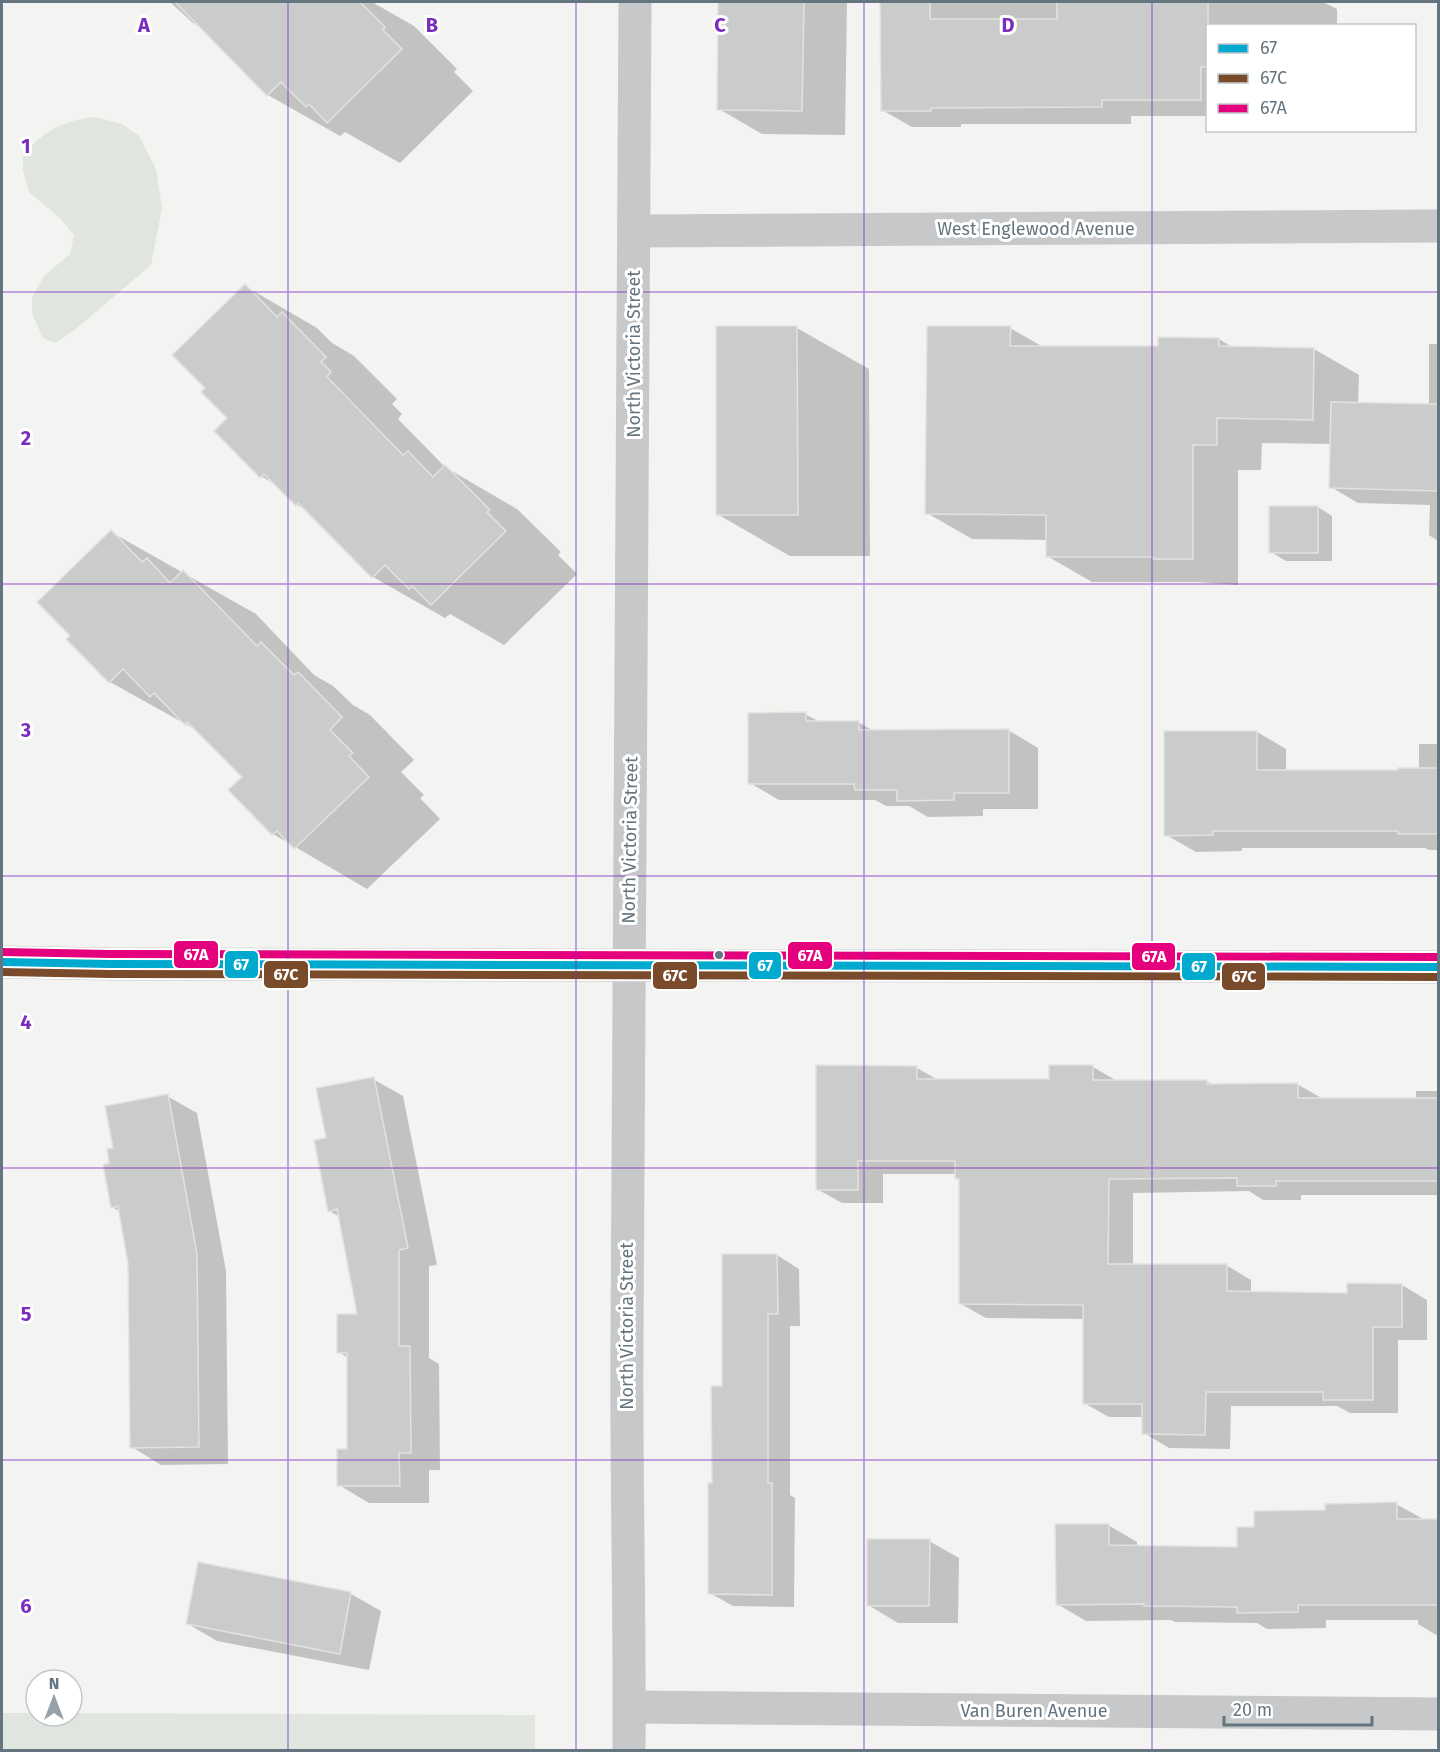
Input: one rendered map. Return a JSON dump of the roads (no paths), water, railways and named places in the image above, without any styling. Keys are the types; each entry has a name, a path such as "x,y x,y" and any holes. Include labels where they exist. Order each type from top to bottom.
{"street":[{"name":"North Victoria Street","path":"629,1750 627,1360 630,1046 628,965 633,603 635,2"},
{"name":"West Englewood Avenue","path":"634,231 1438,226"},
{"path":"2,962 1438,967"},
{"name":"Van Buren Avenue","path":"630,1707 1438,1714"}]}
